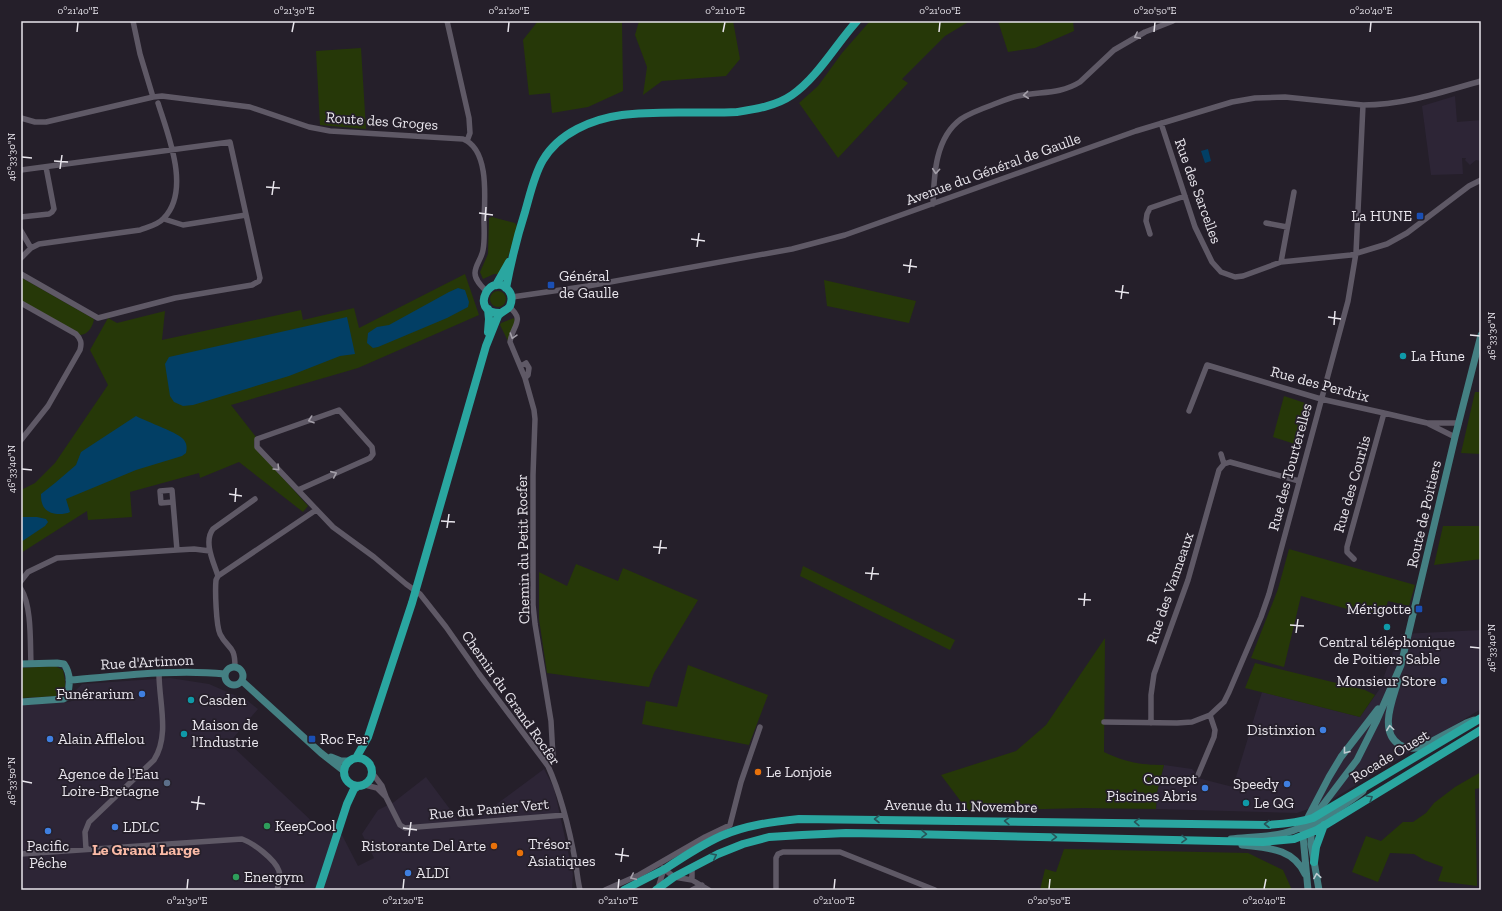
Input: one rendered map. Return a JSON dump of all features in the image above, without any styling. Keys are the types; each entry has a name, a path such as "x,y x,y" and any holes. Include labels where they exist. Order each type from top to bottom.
{"main road":[{"path":"506,288 512,256 538,171 550,150 564,136 597,120 622,115 737,112 752,110 780,102 792,95 809,80 857,21"},
{"path":"496,285 512,256"},
{"path":"367,761 366,752 368,737 415,591 486,346 500,313 509,307 512,297 506,288 496,285 492,286 486,291 484,299 484,303 488,310 489,319 486,346"},
{"path":"488,310 500,313"},
{"name":"Rocade Ouest","path":"1309,827 1381,777 1480,718"},
{"name":"Rocade Ouest","path":"1309,827 1324,825 1481,730"},
{"path":"362,785 348,780 344,775 344,771 346,766 353,760 368,737"},
{"path":"319,890 347,804 354,789 369,782 373,774 371,766 367,761 361,758 353,760"},
{"path":"347,804 348,780"},
{"name":"Avenue du 11 Novembre","path":"624,890 662,866 721,836 745,827 799,819 1268,825 1290,824 1309,827"},
{"path":"1314,862 1316,847 1324,825"},
{"name":"Avenue du 11 Novembre","path":"658,890 674,877 718,854 743,844 769,837 846,833 1280,841 1309,827"}],"street":[{"path":"133,21 136,38 153,97"},
{"path":"447,21 469,118 470,133 467,141 478,154 484,174 484,248 475,273 478,283 486,291"},
{"path":"933,204 936,167 940,147 952,127 962,119 979,110 1018,96 1055,92 1074,86 1114,50 1145,32 1173,21"},
{"name":"Avenue du Général de Gaulle","path":"512,297 588,286 792,249 846,235 1161,123 1232,102 1255,98 1285,97 1363,105 1407,101 1481,81"},
{"name":"Route des Groges","path":"21,118 35,122 51,121 153,97 171,97 250,107 309,127 330,131 458,138 467,141"},
{"path":"21,258 31,248 47,242 140,230 153,226 164,219 175,198 177,176 172,150 158,103"},
{"name":"Rue des Tourterelles","path":"1104,722 1192,722 1210,715 1224,702 1261,617 1269,594 1348,301 1356,253 1363,105"},
{"name":"Rue des Sarcelles","path":"1161,123 1195,227 1215,267 1221,272 1235,277 1244,276 1281,262"},
{"path":"21,170 230,142 260,274 259,281 256,284 175,298 98,318 21,274"},
{"path":"21,217 49,214 54,209 46,167"},
{"path":"1294,192 1281,262 1351,255 1386,244 1407,234 1469,186 1479,182"},
{"path":"1150,234 1146,221 1150,208 1185,196"},
{"path":"164,219 183,225 246,215"},
{"path":"1266,223 1287,227"},
{"path":"21,231 31,248"},
{"path":"21,303 76,334 79,338 81,346 48,406 21,440"},
{"name":"Chemin du Petit Rocfer","path":"509,307 518,316 518,322 510,342 525,378 534,410 536,424 533,475 533,605 551,721 553,757 548,766"},
{"name":"Route de Poitiers","path":"1309,827 1356,760 1376,722 1401,665 1455,437 1481,335"},
{"name":"Rue des Perdrix","path":"1189,411 1207,365 1321,399 1384,414 1427,423 1459,422"},
{"name":"Chemin du Grand Rocfer","path":"298,490 370,458 373,454 372,447 339,410 257,439 257,447 333,527 374,557 420,594 548,766 555,782 565,815 580,890"},
{"name":"Rue des Courlis","path":"1354,559 1347,552 1347,547 1384,414"},
{"name":"Rue des Perdrix","path":"1427,423 1455,437"},
{"path":"1221,454 1224,464 1230,462 1299,481"},
{"name":"Rue des Vanneaux","path":"1151,722 1151,695 1154,674 1188,580 1219,470 1224,464"},
{"path":"235,667 234,652 224,640 218,628 216,585 218,576 210,551 209,536 213,529 255,499"},
{"path":"173,502 177,550"},
{"path":"218,576 316,510"},
{"path":"21,581 28,572 57,558 194,549 210,551"},
{"path":"21,589 28,612 31,664"},
{"path":"21,664 64,664 69,671 67,697 63,699 21,702"},
{"path":"1401,665 1400,677 1389,719 1390,734 1396,743 1408,748 1421,747 1466,723 1480,718"},
{"path":"235,667 242,670 242,681 237,684 230,684 226,680 225,674 227,670 235,667"},
{"path":"86,849 85,832 89,822 154,760 160,752 162,731 159,674"},
{"name":"Rue d'Artimon","path":"69,680 159,674 225,674"},
{"path":"242,681 321,753 344,771"},
{"name":"Route de Poitiers","path":"1309,827 1329,777 1341,757 1371,720 1386,697"},
{"path":"1198,775 1214,737 1215,730 1210,715"},
{"path":"605,890 662,866 705,837 730,825 741,782 760,727"},
{"path":"321,753 341,761 353,760"},
{"name":"Rue du Panier Vert","path":"373,774 382,786 400,825 405,828 565,815"},
{"name":"Rue du Panier Vert","path":"362,785 377,788 386,797"},
{"path":"1309,827 1319,890"},
{"path":"1308,890 1309,827"},
{"path":"21,854 242,839 254,845 274,864 279,871 280,878 277,890"},
{"path":"1212,840 1277,849 1294,859 1302,868 1307,878"},
{"path":"776,890 776,858 778,854 783,852 840,852 936,890"},
{"path":"662,866 674,877 692,880 705,888"},
{"path":"658,890 662,866"},
{"path":"692,868 692,880"},
{"path":"576,890 578,877"},
{"path":"692,890 705,888"}],"shaded area":[{"path":"1455,96 1457,122 1481,120 1481,161 1476,160 1470,165 1465,160 1466,158 1462,158 1463,174 1431,175 1422,106"},
{"path":"1481,630 1481,709 1328,802 1297,813 1156,809 1157,792 1164,765 1192,769 1195,772 1194,777 1233,787 1262,692 1360,717 1379,690 1401,634"},
{"path":"170,678 209,684 248,701 258,709 229,743 319,828 342,835 358,866 374,858 362,834 378,810 394,802 426,777 458,820 478,818 544,769 554,788 573,874 572,890 21,890 21,705 69,702 74,700 75,691 82,684"}],"green space":[{"path":"538,21 622,21 623,91 588,107 552,113 550,93 529,95 523,40"},
{"path":"639,21 733,21 740,59 726,76 662,81 643,95 647,67 635,35"},
{"path":"870,21 970,21 945,36 902,79 908,83 838,158 799,103 818,86 842,53"},
{"path":"998,21 1073,21 1074,31 1035,48 1008,52"},
{"path":"361,48 366,129 320,125 316,51"},
{"path":"492,217 515,223 517,226 509,254 500,274 494,274 483,279 480,272 488,254 489,218"},
{"path":"465,274 479,315 358,368 231,405 256,437 254,446 308,506 303,512 239,462 200,478 199,473 130,492 132,517 88,520 87,511 21,553 21,490 35,483 55,463 108,385 90,350 108,318 117,323 165,311 162,340 301,310 303,320 354,308 359,328"},
{"path":"22,278 94,319 90,330 83,335 80,335 21,301"},
{"path":"824,280 916,301 909,323 827,306"},
{"path":"498,291 504,293 506,299 504,305 498,307 492,305 490,299 492,293"},
{"path":"514,318 515,321 508,341 500,325 501,323"},
{"path":"1475,392 1481,392 1481,454 1461,453"},
{"path":"1284,396 1308,404 1311,410 1301,446 1273,437"},
{"path":"1443,526 1481,526 1481,559 1434,565"},
{"path":"1289,549 1415,585 1409,606 1388,601 1383,617 1366,612 1365,614 1301,596 1284,667 1251,658 1278,589"},
{"path":"576,564 618,581 623,568 698,600 654,673 649,687 547,673 539,619 539,572 567,586"},
{"path":"803,566 955,640 950,650 800,576"},
{"path":"1105,638 1104,752 1133,762 1164,765 1157,792 1156,809 1083,808 968,811 941,775 1016,751 1046,725"},
{"path":"1255,663 1365,690 1375,695 1360,717 1245,688"},
{"path":"688,665 768,695 749,745 642,724 646,701 677,707"},
{"path":"55,666 63,670 65,688 61,694 58,696 21,698 21,668"},
{"path":"1481,772 1481,788 1475,789 1477,886 1438,881 1443,867 1424,860 1414,854 1390,853 1378,882 1352,872 1366,836 1381,841 1403,822 1413,822 1426,813 1434,803 1455,787"},
{"path":"1064,849 1248,853 1283,870 1292,890 1040,890 1045,869 1056,872"}],"water":[{"path":"1208,149 1211,161 1205,163 1201,151"},
{"path":"458,288 465,290 469,302 468,307 447,318 378,347 373,348 367,343 368,333 377,327 389,325"},
{"path":"347,317 355,354 340,356 289,376 193,405 183,406 174,402 170,396 165,364 169,357"},
{"path":"136,416 181,437 187,448 186,453 182,456 136,470 66,499 70,512 54,514 46,510 42,502 41,494 76,465 81,452"},
{"path":"21,517 37,517 46,519 48,522 45,526 21,542"}],"place":[{"name":"La HUNE","path":"1420,216"},
{"name":"Général de Gaulle","path":"551,285"},
{"name":"La Hune","path":"1403,356"},
{"name":"Mérigotte","path":"1419,609"},
{"name":"Central téléphonique de Poitiers Sable","path":"1387,627"},
{"name":"Monsieur Store","path":"1444,681"},
{"name":"Funérarium","path":"142,694"},
{"name":"Casden","path":"191,700"},
{"name":"Distinxion","path":"1323,730"},
{"name":"Maison de l'Industrie","path":"184,734"},
{"name":"Alain Afflelou","path":"50,739"},
{"name":"Roc Fer","path":"312,739"},
{"name":"Le Lonjoie","path":"758,772"},
{"name":"Agence de l'Eau Loire-Bretagne","path":"167,783"},
{"name":"Speedy","path":"1287,784"},
{"name":"Concept Piscines Abris","path":"1205,788"},
{"name":"Le QG","path":"1246,803"},
{"name":"KeepCool","path":"267,826"},
{"name":"LDLC","path":"115,827"},
{"name":"Pacific Pêche","path":"48,831"},
{"name":"Ristorante Del Arte","path":"494,846"},
{"name":"Trésor Asiatiques","path":"520,853"},
{"name":"ALDI","path":"408,873"},
{"name":"Energym","path":"236,877"}],"district":[{"name":"Le Grand Large","path":"146,849"}]}
